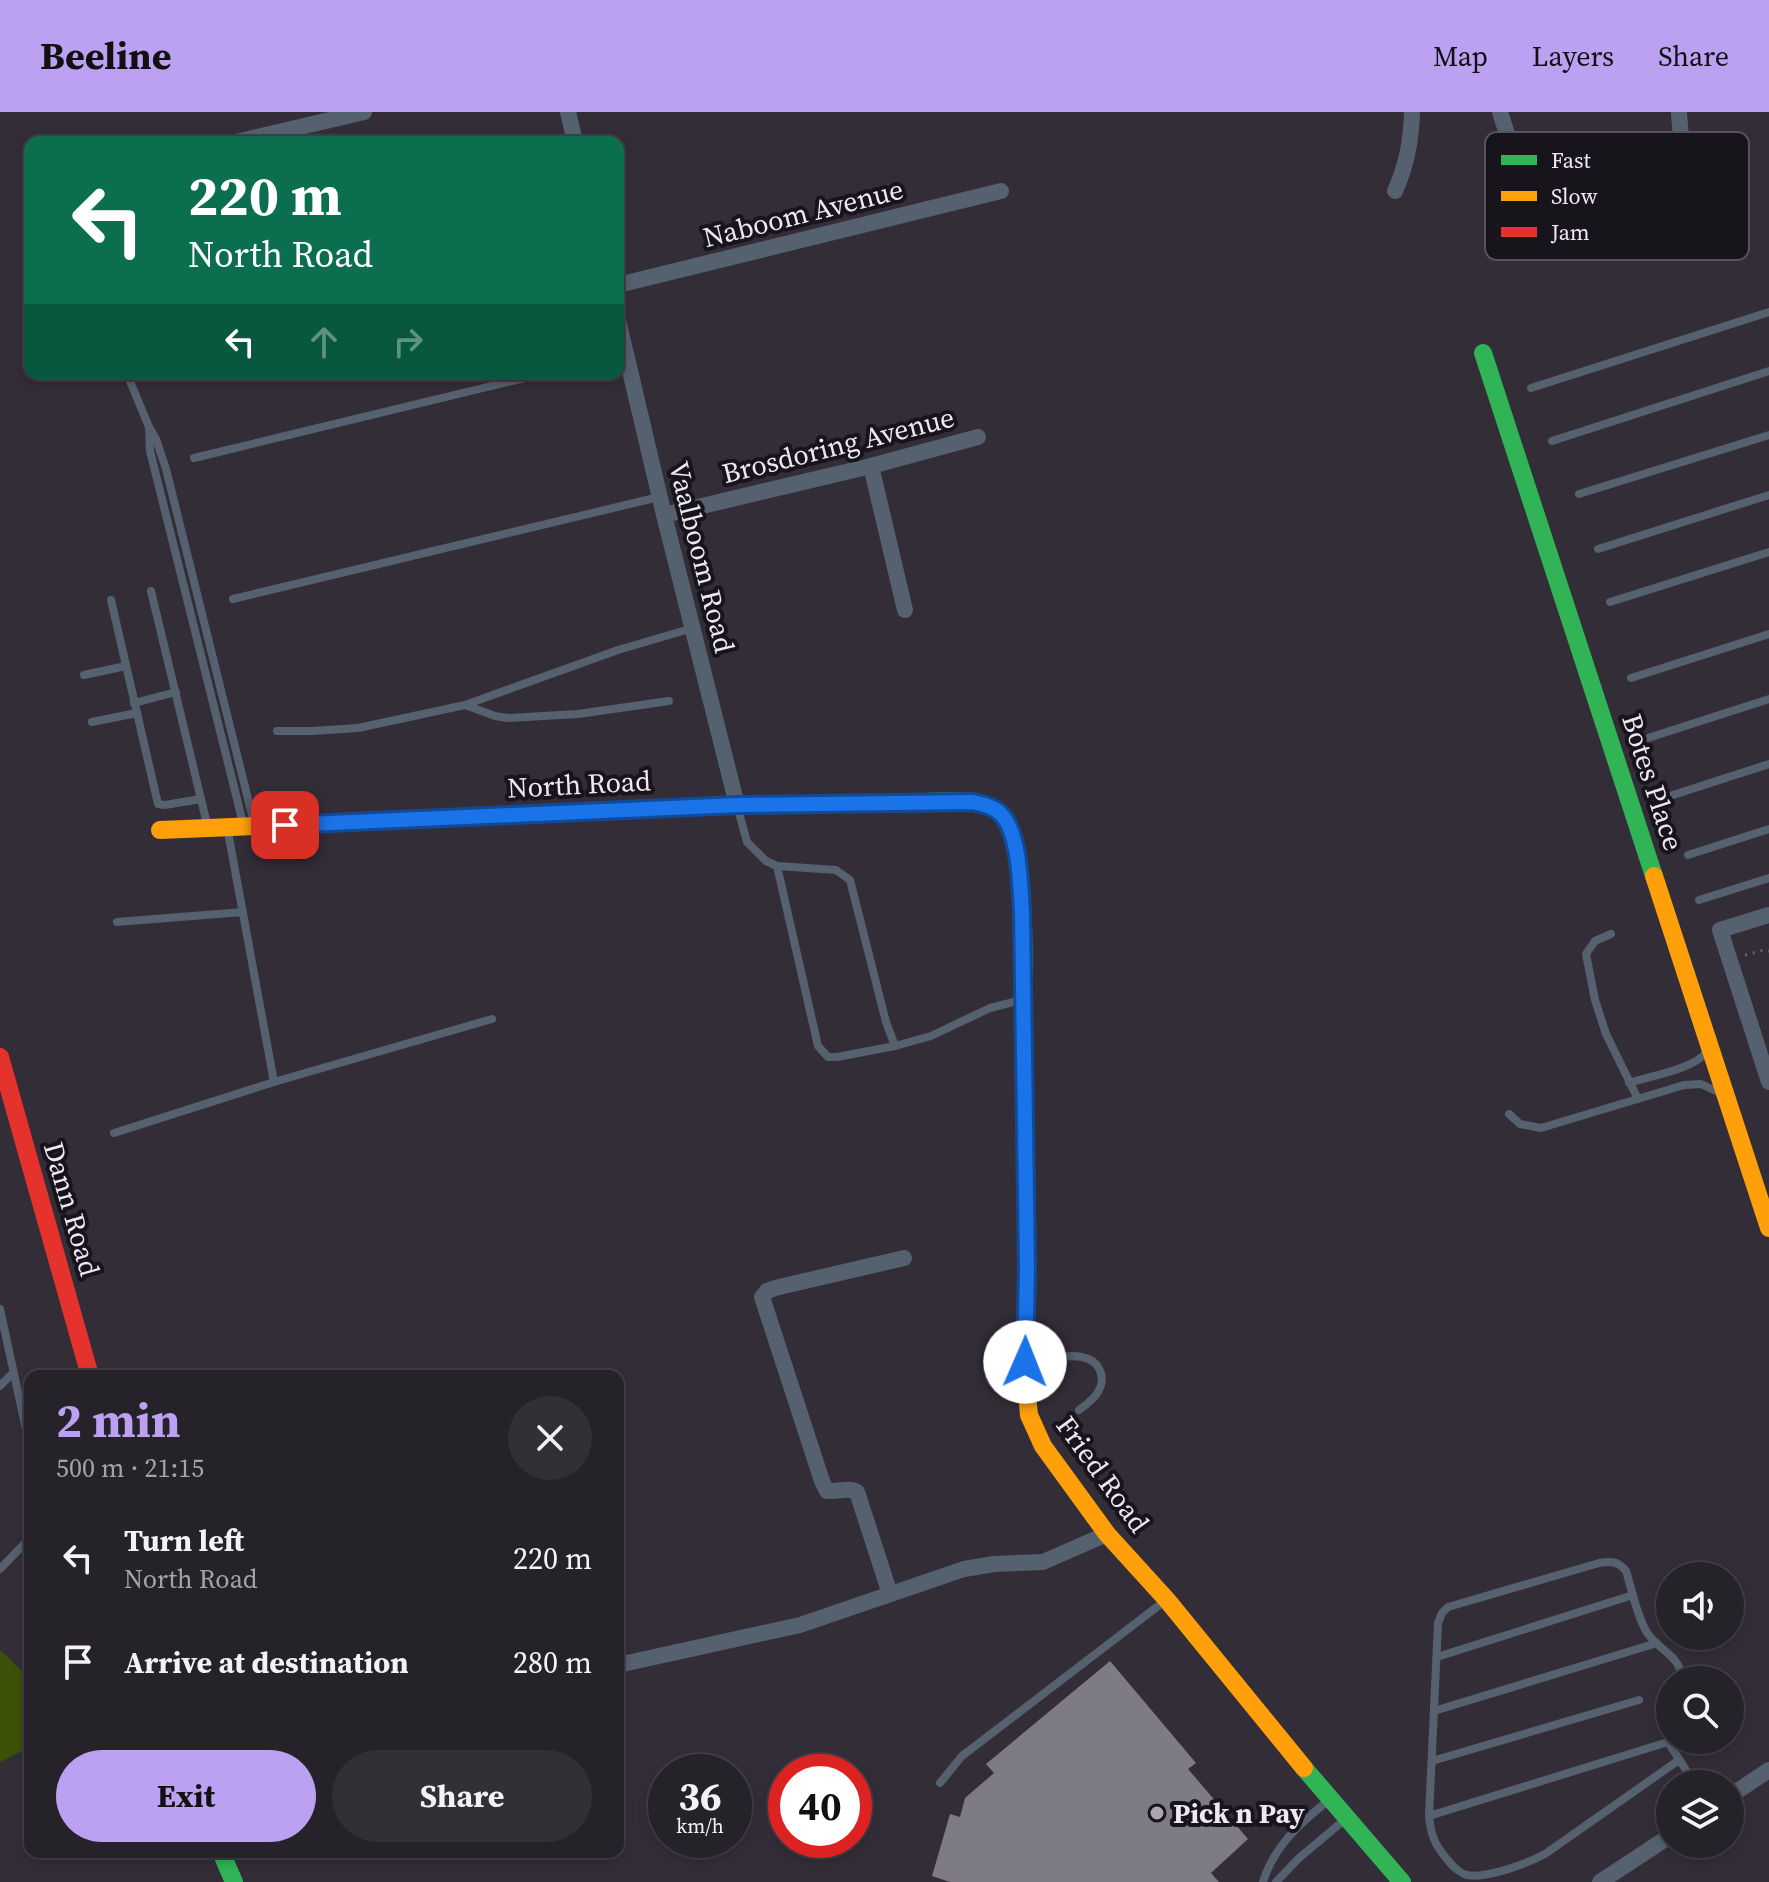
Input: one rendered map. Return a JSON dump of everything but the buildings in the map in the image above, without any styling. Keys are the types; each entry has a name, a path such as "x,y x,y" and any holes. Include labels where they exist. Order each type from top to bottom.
{"street":[{"path":"262,136 364,112"},
{"path":"568,112 574,136"},
{"path":"1395,191 1409,153 1412,112"},
{"path":"1500,112 1506,132"},
{"path":"1679,112 1680,132"},
{"name":"Naboom Avenue","path":"624,284 1001,191"},
{"name":"Botes Place","path":"1483,353 1769,1228"},
{"name":"Vaalboom Road","path":"624,362 737,805"},
{"name":"Brosdoring Avenue","path":"664,515 978,437"},
{"path":"871,466 905,610"},
{"name":"North Road","path":"160,830 737,805 972,802 999,812"},
{"name":"Fried Road","path":"999,812 1010,829 1017,859 1022,912 1027,1268 1025,1362 1029,1415 1043,1446 1107,1534 1167,1600 1402,1882"},
{"path":"1769,915 1720,930 1769,1082"},
{"name":"Dann Road","path":"0,1057 88,1370"},
{"path":"890,1594 857,1492 853,1489 827,1491 822,1481 762,1297 775,1288 904,1258"},
{"path":"624,1664 800,1625 964,1569 1043,1562 1107,1534"},
{"path":"1744,1787 1769,1770"},
{"path":"1600,1882 1656,1845"},
{"path":"216,1858 219,1882"},
{"path":"224,1858 234,1882"}],"lane":[{"path":"1531,388 1769,312"},
{"path":"1552,441 1769,371"},
{"path":"129,380 149,427 150,451 234,828 243,912 274,1082"},
{"path":"194,458 516,380"},
{"path":"1579,494 1769,435"},
{"path":"1598,549 1769,495"},
{"path":"233,599 660,497"},
{"path":"1610,602 1769,552"},
{"path":"151,591 201,799 234,828"},
{"path":"111,600 158,804 201,799"},
{"path":"277,731 358,728 465,705 618,650 693,628"},
{"path":"1631,678 1769,634"},
{"path":"84,675 126,666"},
{"path":"92,722 176,692"},
{"path":"1648,738 1769,699"},
{"path":"465,705 508,718 578,714 669,701"},
{"path":"1670,796 1769,764"},
{"path":"737,805 747,842 766,861 777,866 836,870 850,880 886,1022 895,1046"},
{"path":"1688,855 1769,829"},
{"path":"777,866 818,1046 828,1057 895,1046 931,1036 990,1008 1023,1000"},
{"path":"1699,900 1769,878"},
{"path":"117,922 243,912"},
{"path":"1611,934 1595,941 1586,954 1595,1000 1606,1034 1638,1099"},
{"path":"114,1133 274,1082 492,1019"},
{"path":"1629,1083 1693,1063 1703,1057 1710,1047"},
{"path":"1509,1114 1520,1124 1541,1128 1684,1085 1701,1084 1726,1096"},
{"path":"0,1309 24,1422"},
{"path":"1025,1362 1076,1357 1094,1362 1102,1376 1101,1387 1097,1395 1079,1410"},
{"path":"0,1386 13,1373"},
{"path":"0,1569 24,1544"},
{"path":"1656,1642 1642,1624 1626,1571 1620,1564 1611,1561 1448,1607 1438,1623 1430,1831 1437,1848 1458,1871 1468,1875 1492,1873 1530,1863 1679,1760"},
{"path":"1437,1657 1633,1595"},
{"path":"940,1783 962,1756 1167,1600"},
{"path":"1434,1711 1656,1643"},
{"path":"1665,1650 1679,1666"},
{"path":"1432,1761 1639,1700"},
{"path":"1429,1816 1656,1744"},
{"path":"1676,1754 1686,1770"},
{"path":"1263,1882 1281,1845 1298,1825 1330,1799"},
{"path":"1276,1882 1347,1818"}],"path":[{"path":"1729,958 1769,951"}],"green space":[{"path":"0,1650 24,1673 24,1750 0,1762"}],"traffic: fast":[{"path":"1483,353 1654,876"},
{"path":"903,803 979,803 999,812 1015,842 1023,929 1026,1329"},
{"path":"1304,1768 1402,1882"},
{"path":"224,1858 234,1882"}],"traffic: slow":[{"path":"160,830 563,813"},
{"path":"1654,876 1769,1228"},
{"path":"1026,1329 1025,1374 1029,1415 1043,1446 1107,1534 1167,1600 1304,1768"}],"traffic: jam":[{"path":"563,813 737,805 903,803"},
{"path":"0,1057 88,1370"}],"place":[{"name":"Pick n Pay","path":"1157,1813"}],"route":[{"path":"285,825 737,805 972,802 999,812 1006,820 1013,840 1022,912 1027,1268 1025,1362"}]}
